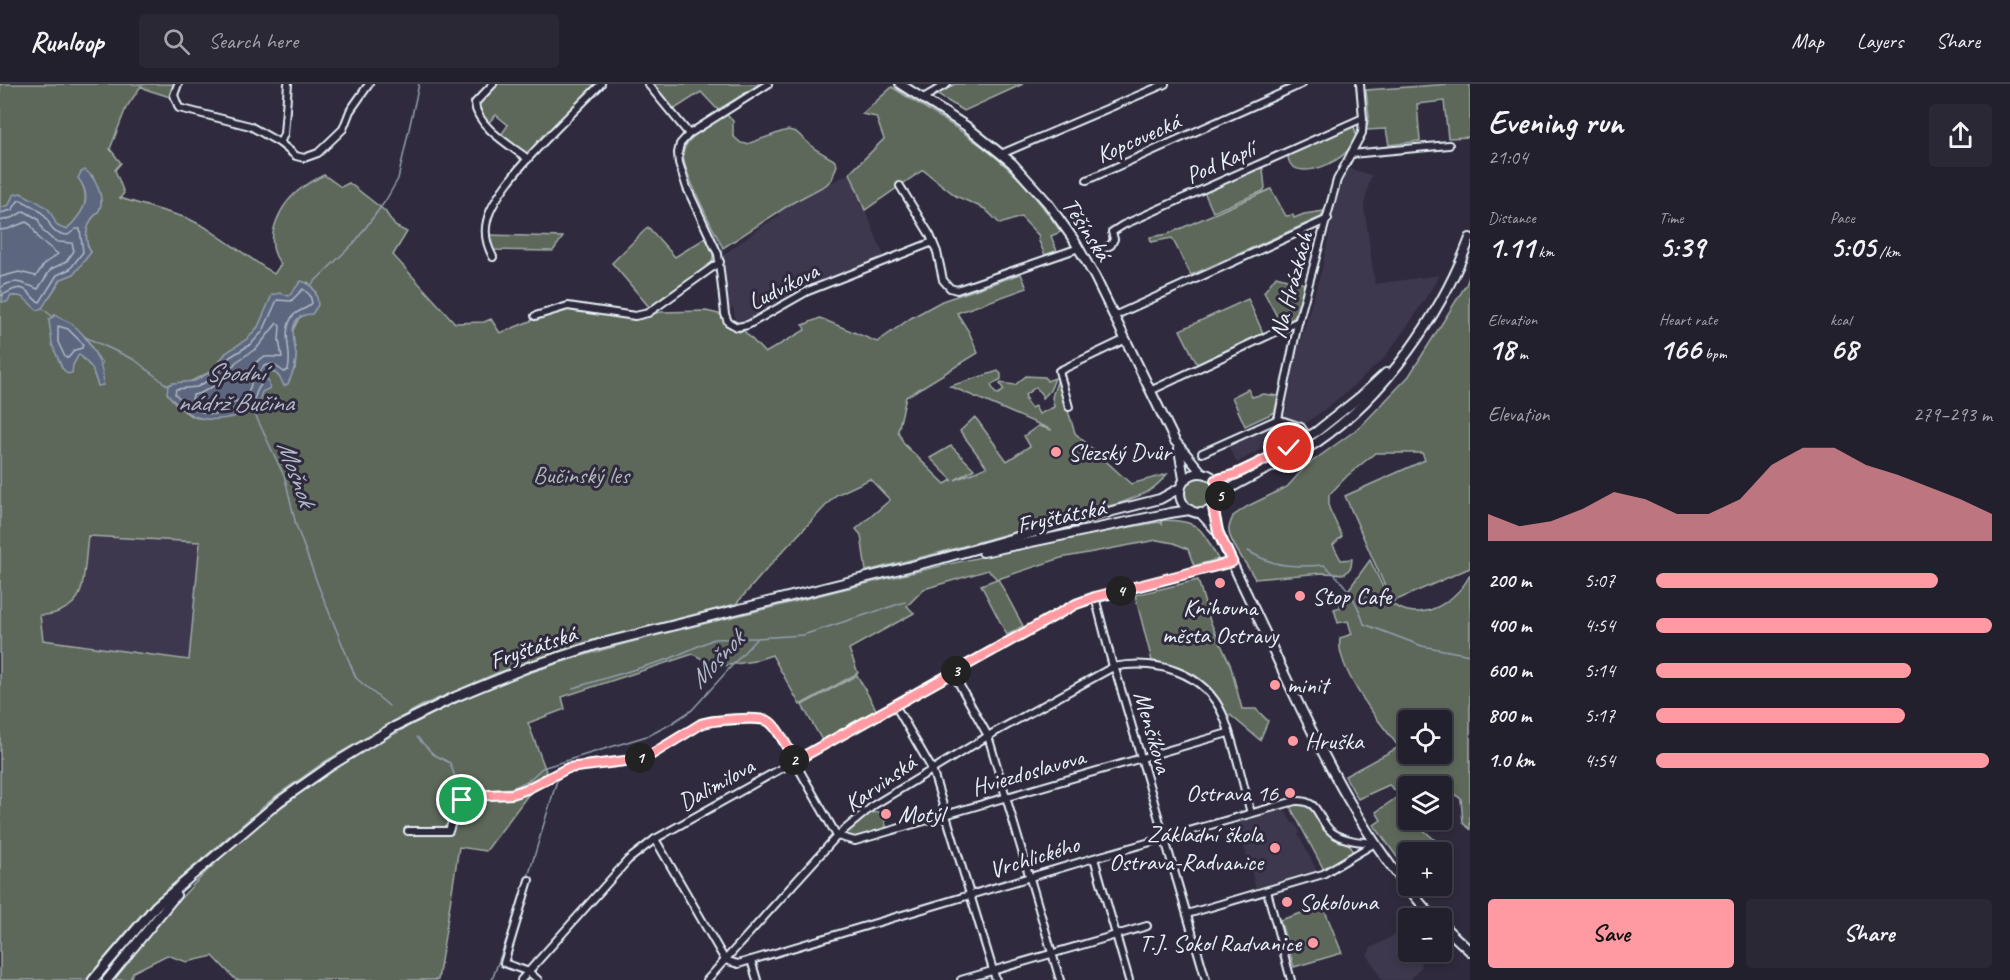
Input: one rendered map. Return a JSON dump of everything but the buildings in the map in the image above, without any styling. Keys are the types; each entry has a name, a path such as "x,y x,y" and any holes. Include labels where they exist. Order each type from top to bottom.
{"main road":[{"name":"Těšínská","path":"900,84 966,126 1001,154 1036,189 1079,248 1178,446 1202,473"},
{"path":"1426,908 1375,843 1306,719 1218,532 1213,508 1220,495 1237,483 1293,457 1330,433 1378,391 1433,314 1460,264 1470,238"},
{"path":"1215,480 1230,477 1255,466 1308,437 1330,422 1399,362"},
{"name":"Těšínská","path":"1178,446 1184,480"},
{"path":"1218,532 1200,513 1190,510 1181,501 1180,488 1184,480 1193,474 1202,473 1215,480 1220,495"},
{"name":"Fryštátská","path":"93,980 156,906 280,801 330,766 394,727 483,685 528,667 599,644 940,559 1160,499 1180,488"},
{"path":"1200,513 1213,508"},
{"name":"Fryštátská","path":"940,559 1190,510"},
{"name":"Fryštátská","path":"107,980 189,880"},
{"path":"1452,934 1470,951"}],"street":[{"path":"178,84 174,95 179,108 250,126 280,143 296,156 304,158 318,153 343,129 350,111 369,84"},
{"path":"280,143 284,134 288,84"},
{"path":"493,84 475,103 475,110 486,126 528,159"},
{"path":"493,257 486,235 487,221 494,203 528,159 601,84"},
{"path":"648,84 689,134"},
{"path":"535,316 568,306 628,315 648,313 720,262 687,188 679,163 680,144 689,134 768,84"},
{"path":"923,98 947,84"},
{"path":"1001,154 1165,84"},
{"name":"Kopcovecká","path":"1087,180 1302,84"},
{"name":"Na Hrázkách","path":"1278,419 1299,321 1338,180 1362,133 1364,118 1360,84"},
{"name":"Pod Kaplí","path":"1105,248 1111,245 1114,239 1112,232 1123,225 1364,118"},
{"path":"1351,154 1449,145"},
{"path":"900,186 914,206 933,242 943,280 950,288 957,290 1079,248"},
{"path":"1114,316 1328,219"},
{"name":"Ludvíkova","path":"720,262 725,314 728,322 737,327 748,325 807,291 933,242"},
{"path":"1150,391 1299,321"},
{"path":"1069,407 1059,371 1126,339"},
{"path":"1202,453 1278,419 1301,427 1308,437"},
{"name":"Dalimilova","path":"521,980 628,860 655,838 1076,604 1095,597 1232,562"},
{"name":"Menšíkova","path":"1095,597 1113,667 1142,758 1206,980"},
{"path":"1113,667 1132,663 1148,663 1172,669 1191,678 1210,693 1223,714 1251,813"},
{"name":"Karvinská","path":"707,980 837,836 874,805 988,736 1113,667"},
{"path":"953,673 988,736 1060,980"},
{"path":"895,705 932,769 996,980"},
{"path":"408,831 449,831 459,801 469,796 512,794 568,768 649,756 701,724 711,721 755,719 768,721 775,727 837,836"},
{"name":"Hviezdoslavova","path":"837,836 855,841 1228,733"},
{"name":"Vrchlického","path":"725,960 738,964 1165,837 1291,802 1306,801 1314,806 1334,833 1349,839 1375,843"},
{"path":"655,838 725,960"},
{"path":"1187,914 1323,874 1375,843"},
{"path":"1094,858 1129,980"},
{"path":"529,880 504,963 529,972 538,980"},
{"path":"1267,891 1291,980"},
{"path":"961,980 1147,926"},
{"path":"751,960 757,980"}],"shaded area":[{"path":"1348,168 1371,175 1364,206 1375,284 1440,275 1384,358 1347,392 1309,421 1237,463 1227,444 1280,421 1286,411 1298,350 1322,268 1338,193"},
{"path":"850,173 884,256 807,287 748,321 736,323 733,307 728,310 722,256 762,226 780,216 778,212"},
{"path":"88,536 200,541 189,660 117,652 43,640 40,615 49,616 71,605 80,594"},
{"name":"Základní škola Ostrava-Radvanice","path":"1284,809 1292,823 1295,823 1300,833 1298,834 1317,871 1256,889 1237,822"},
{"path":"1398,933 1398,962 1422,962 1422,966 1410,980 1382,980 1367,954 1370,952 1369,949"}],"green space":[{"name":"Bučinský les","path":"0,84 175,84 170,97 141,86 126,108 110,149 121,163 115,170 124,193 120,198 187,218 205,227 274,274 281,264 275,254 273,233 287,202 305,185 324,175 341,187 349,183 385,211 395,226 407,232 393,255 455,323 484,322 491,319 500,333 563,308 586,309 635,318 660,312 706,311 723,315 727,323 739,332 743,330 765,353 805,330 803,325 820,318 877,342 911,318 942,301 1021,274 1027,288 957,313 978,353 906,397 898,431 904,444 945,484 952,480 930,458 951,446 974,469 955,480 987,467 960,431 975,417 1007,461 1030,446 1024,436 1038,426 1052,430 950,386 998,371 1001,379 991,385 998,394 1004,390 1001,383 1015,385 1026,376 1045,377 1047,381 1055,378 1049,392 1042,398 1036,387 1025,395 1027,399 1025,400 1031,408 1035,406 1039,414 1054,407 1052,397 1058,379 1075,433 1131,484 1167,474 1151,489 1120,503 866,571 861,535 856,529 890,500 870,479 836,495 736,604 597,639 497,673 421,706 326,761 276,796 152,902 86,980 0,980 0,288 3,294 11,296 50,296 61,279 74,274 91,252 87,244 87,232 91,220 99,210 101,200 92,175 81,182 85,202 77,219 67,230 57,226 49,210 9,205 0,208","holes":["308,282 316,292 306,314 299,318 292,332 296,355 295,369 281,377 272,370 268,370 263,377 259,405 222,415 196,418 173,401 167,393 212,371 226,353 247,339 264,316","55,315 75,328 88,341 102,363 95,377 92,368 79,354 73,365 62,368 49,320","88,536 200,542 189,660 43,640 40,615 63,610 74,602 80,593"]},
{"path":"498,84 598,84 530,153 526,154 501,135 508,125 496,115 487,124 477,109"},
{"path":"651,84 760,84 718,110 701,92 673,110"},
{"path":"955,84 1023,84 964,111 936,94"},
{"path":"1470,84 1470,137 1448,138 1444,101 1417,104 1420,141 1389,145 1386,129 1366,130 1369,117 1366,90"},
{"path":"892,87 973,140 1017,177 1061,232 1051,236 1057,251 1045,255 1038,239 1039,236 1021,217 1000,224 985,209 956,196 923,170 865,210 850,173 884,139 876,117 862,114"},
{"path":"727,115 733,121 733,136 741,143 747,144 788,130 796,132 815,149 834,160 837,165 832,179 826,185 792,203 723,248 693,186 683,154 685,147 694,136"},
{"path":"1353,125 1356,136 1351,146 1341,156 1315,169 1302,170 1293,166 1288,157 1294,151"},
{"path":"1260,168 1263,169 1265,188 1263,191 1213,212 1205,194 1206,191"},
{"path":"1271,189 1286,216 1293,215 1294,218 1324,211 1321,217 1191,275 1172,238 1151,242 1150,237 1168,234"},
{"path":"648,227 675,257 707,237 713,253 711,264 650,308 612,263"},
{"path":"488,235 563,237 553,251 492,250"},
{"path":"1470,274 1470,568 1392,602 1345,496 1425,460 1422,453 1375,453 1347,476 1329,495 1329,508 1342,536 1333,545 1341,560 1352,559 1351,567 1345,574 1322,573 1255,579 1230,536 1229,527 1233,516 1287,487 1306,466 1360,427 1409,376 1466,285"},
{"path":"1276,276 1305,284 1294,318 1281,324 1264,292"},
{"path":"1248,299 1263,333 1197,364 1180,330"},
{"path":"1248,389 1252,397 1263,394 1278,396 1275,412 1245,426 1232,397"},
{"path":"1200,478 1206,479 1214,487 1214,499 1206,507 1200,508 1194,507 1186,499 1185,493 1186,487 1194,479"},
{"path":"1161,520 1184,522 1197,528 1207,539 1218,559 1194,566 1188,549 1174,543 1157,540 1061,558 998,579 1023,626 1007,635 981,585 997,579 988,570 924,589 907,606 914,613 849,649 858,673 800,705 772,655 754,661 717,667 693,654 562,697 565,709 528,723 546,771 486,851 459,847 438,980 236,980 213,956 187,962 167,955 133,972 130,980 114,980 152,931 193,885 267,818 349,760 438,711 483,691 559,663 651,637 965,560 1159,522 1162,524"},
{"path":"1370,560 1391,604 1417,612 1436,608 1444,603 1459,590 1470,575 1470,829 1463,823 1461,799 1452,793 1452,776 1398,776 1398,793 1389,785 1358,799 1345,776 1398,748 1398,764 1452,764 1452,710 1398,710 1398,746 1360,695 1344,664 1340,650 1340,638 1352,634 1348,621 1338,623 1334,609 1341,607 1338,599 1349,589"},
{"path":"1198,580 1210,621 1230,664 1242,709 1256,709 1268,721 1260,740 1230,715 1228,716 1214,695 1197,679 1176,668 1152,661 1135,595"},
{"path":"857,675 877,711 823,742 802,705"},
{"path":"1398,796 1398,830 1424,830 1435,840 1433,842 1398,842 1398,858 1374,825 1381,820 1376,812"},
{"path":"1296,804 1312,810 1329,834 1349,844 1354,852 1324,870 1290,806"},
{"path":"882,812 887,829 857,838 844,834 869,813"},
{"name":"T.J. Sokol Radvanice","path":"1323,906 1342,953 1294,967 1280,920"}],"water":[{"path":"85,170 95,182 101,198 99,210 91,220 87,232 87,244 91,252 74,274 61,279 42,308 37,310 20,296 11,296 7,302 2,302 0,208 9,205 13,195 21,193 45,207 59,227 67,229 82,211 86,199 83,185 78,178"},
{"name":"Spodní nádrž Bučina","path":"301,281 309,284 314,290 318,305 312,314 303,315 294,324 296,360 288,384 284,386 278,375 268,370 263,376 268,380 270,388 262,392 256,408 245,414 226,418 198,417 174,402 167,393 168,385 195,381 212,371 226,353 247,339 258,327 272,295 280,293 289,296"},
{"path":"55,315 72,324 89,343 101,369 103,385 98,386 92,368 79,354 73,365 72,373 68,374 62,368 52,344 49,320"}],"waterway":[{"path":"310,286 355,242 386,200 398,179 419,84"},
{"name":"Mošnok","path":"42,308 53,317"},
{"name":"Mošnok","path":"85,337 135,360 168,386"},
{"name":"Mošnok","path":"253,410 285,478 296,525 356,678 389,706"},
{"name":"Mošnok","path":"1248,551 1268,561 1285,565 1324,565 1349,592 1364,624 1422,646 1470,655"},
{"name":"Mošnok","path":"417,737 433,754 450,763 459,788 463,792 513,788 529,780 542,768 650,735 669,725 692,710 757,638 803,635 905,602"},
{"path":"573,688 669,659 714,639 756,638"},
{"path":"528,877 558,777"},
{"path":"492,980 519,904"}],"place":[{"name":"Slezský Dvůr","path":"1056,452"},
{"name":"Knihovna města Ostravy","path":"1220,583"},
{"name":"Stop Cafe","path":"1300,596"},
{"name":"minit","path":"1275,685"},
{"name":"Hruška","path":"1293,741"},
{"name":"Ostrava 16","path":"1290,793"},
{"name":"Motýl","path":"886,814"},
{"name":"Základní škola Ostrava-Radvanice","path":"1275,848"},
{"name":"Sokolovna","path":"1287,902"},
{"name":"T.J. Sokol Radvanice","path":"1313,943"}],"route":[{"path":"462,800 469,796 512,794 568,768 649,756 701,724 711,721 755,719 768,721 775,727 795,761 1076,604 1095,597 1232,562 1215,523 1213,508 1218,502 1220,492 1215,480 1230,477 1289,448"}]}
